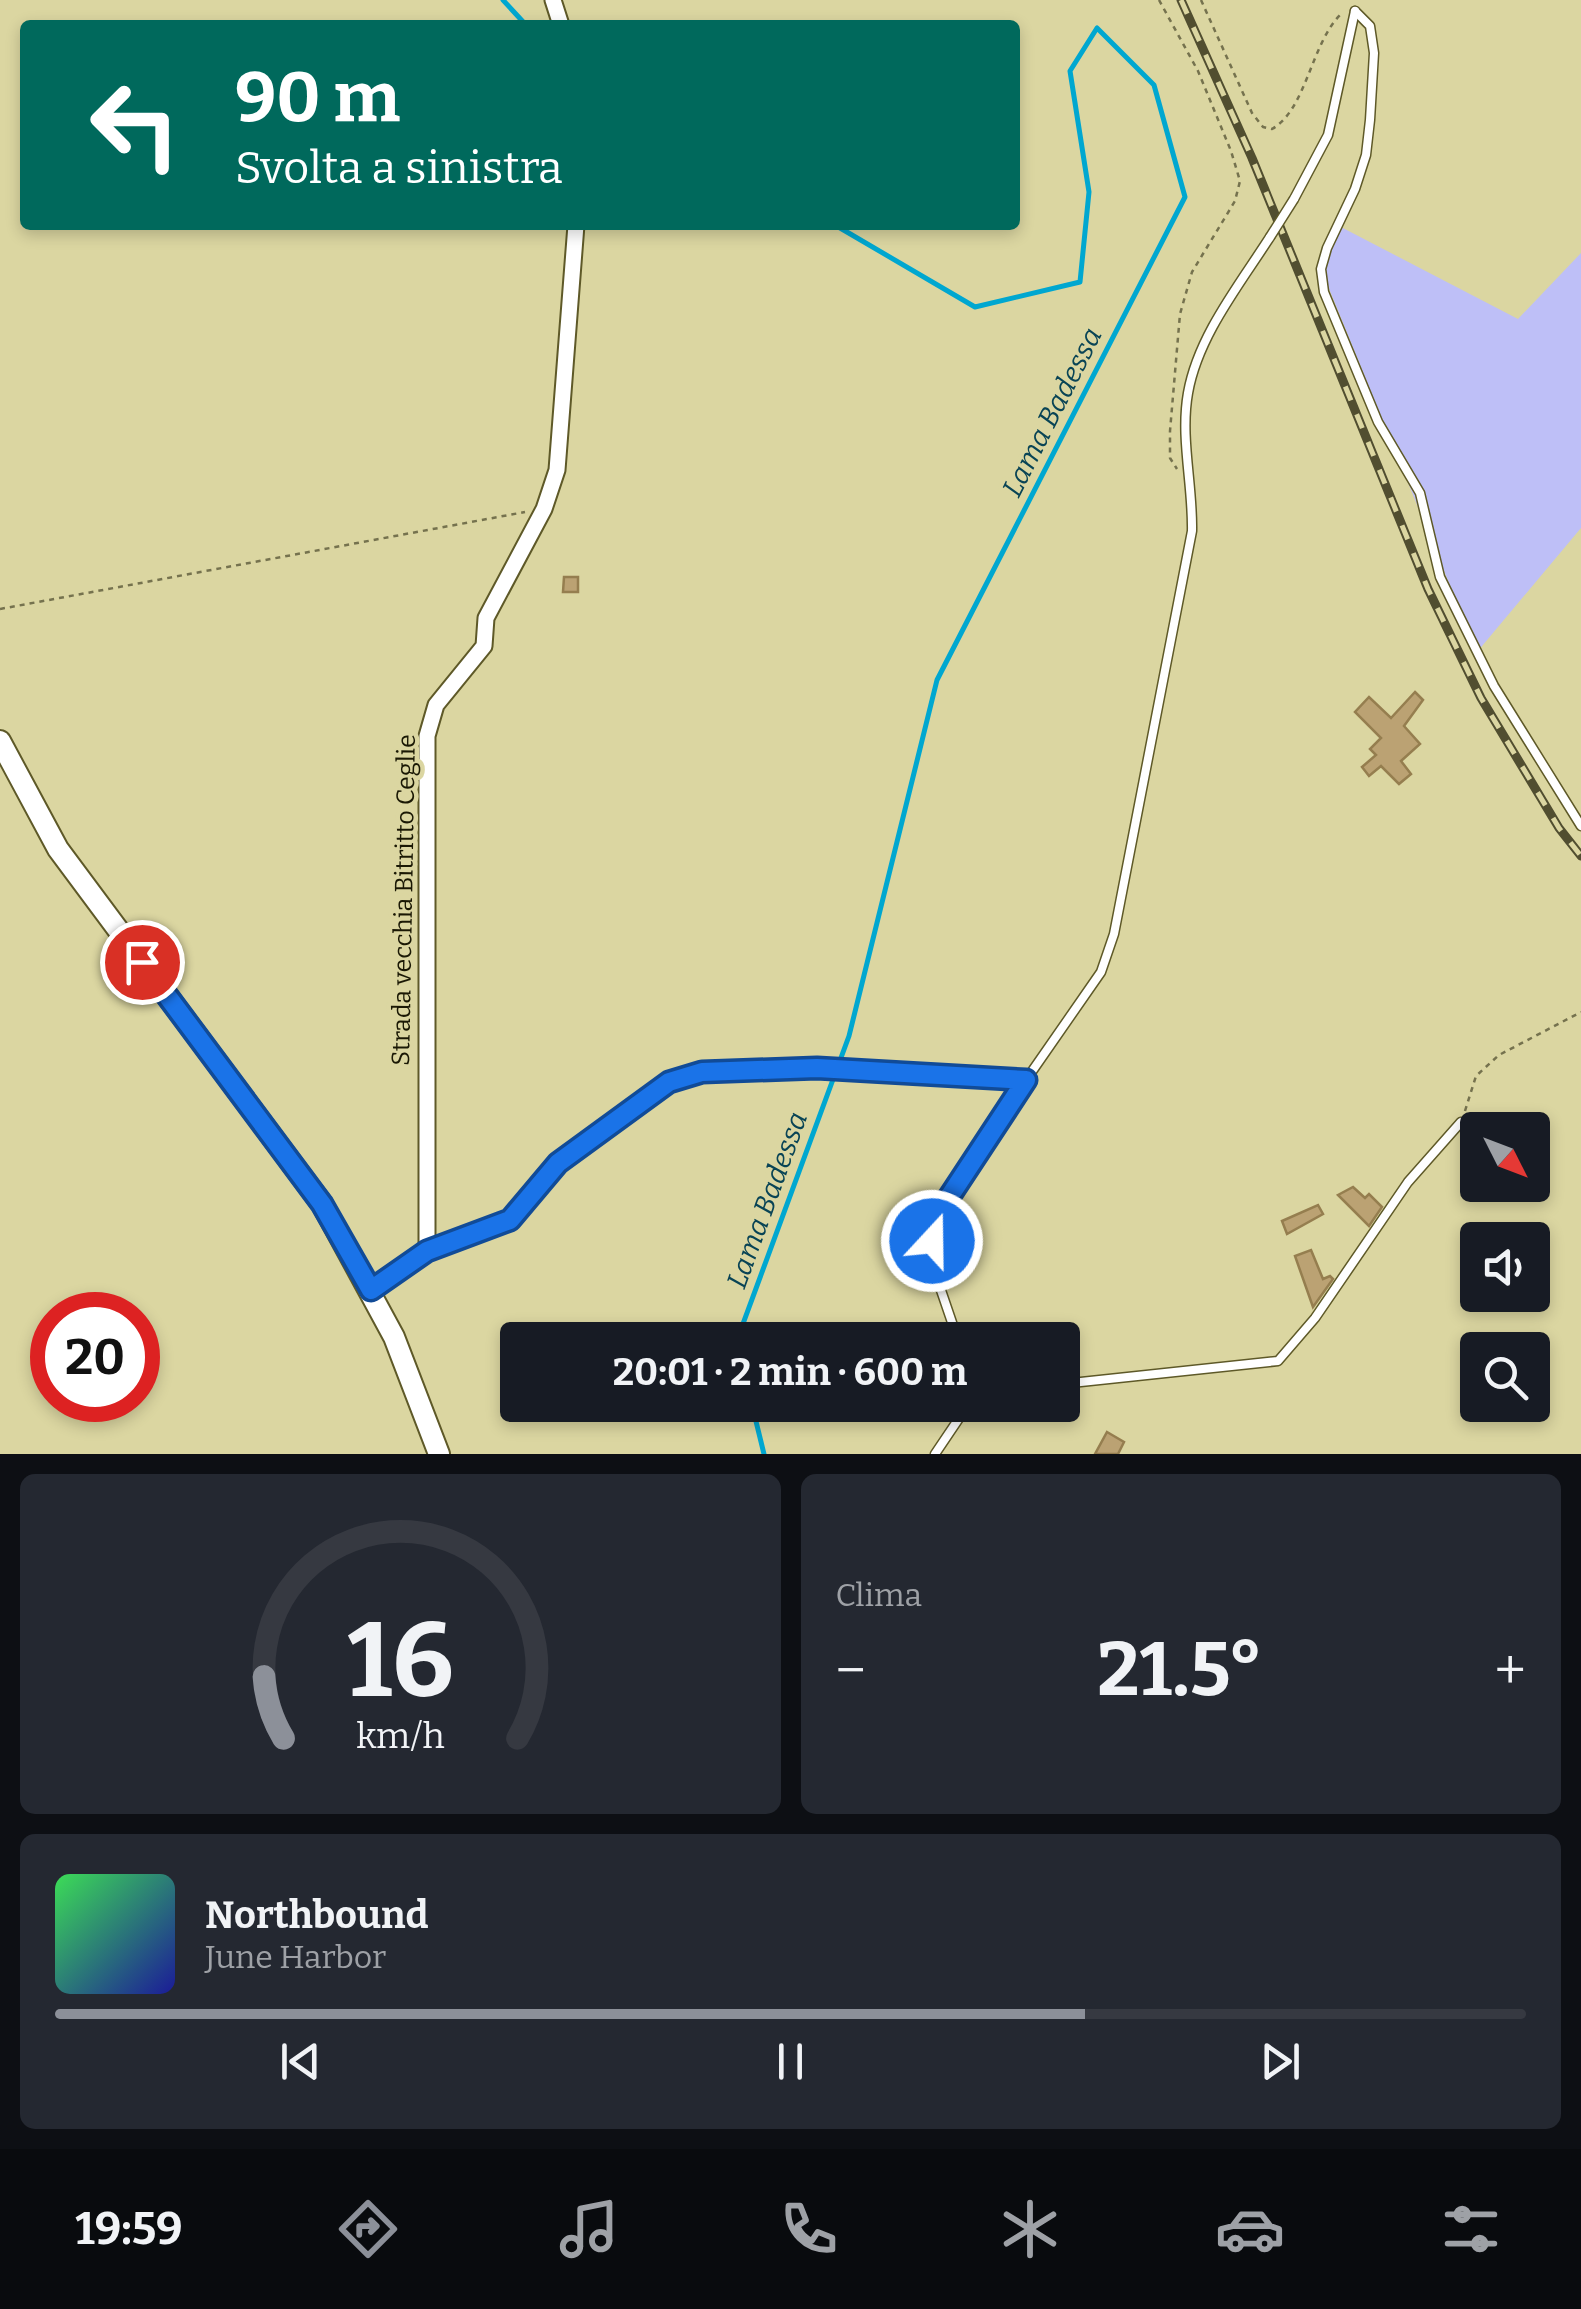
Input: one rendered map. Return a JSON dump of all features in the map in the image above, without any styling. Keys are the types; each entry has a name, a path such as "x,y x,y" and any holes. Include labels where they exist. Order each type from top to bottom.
{"main road":[{"path":"0,740 58,848 322,1204 371,1290 406,1365 438,1454"}],"street":[{"name":"Strada vecchia Bitritto Ceglie","path":"427,1251 427,736 436,704 484,646 486,618 544,509 557,470 576,230"}],"lane":[{"path":"952,1322 931,1261 934,1220 1102,972 1114,934 1192,530 1188,391 1222,312 1294,199 1328,135 1354,11"},
{"path":"1354,11 1370,26 1374,54 1368,138 1356,189 1326,248 1320,269 1324,292 1378,422 1420,494 1440,577 1494,686 1581,826"},
{"path":"371,1290 427,1251 510,1220 558,1163 669,1082 702,1072 817,1068 1026,1080"},
{"path":"1080,1382 1278,1360 1315,1318 1408,1182 1460,1124"},
{"path":"935,1454 957,1422"}],"path":[{"path":"1159,0 1198,72 1240,181 1236,201 1192,272 1180,314 1170,458 1188,481"},
{"path":"1201,0 1252,113 1262,127 1272,129 1292,108 1329,26 1340,14 1354,11"},
{"path":"0,609 544,509"},
{"path":"1465,1112 1476,1076 1499,1055 1581,1012"}],"shaded area":[{"path":"1339,226 1518,319 1581,253 1581,528 1477,652 1321,269"}],"building":[{"path":"564,577 578,577 578,592 563,592"},
{"path":"1415,692 1423,700 1404,726 1420,744 1401,761 1411,774 1399,784 1381,766 1369,776 1362,767 1376,755 1370,749 1381,738 1355,712 1369,697 1391,718"},
{"path":"1353,1187 1365,1198 1369,1194 1382,1207 1369,1226 1338,1195"},
{"path":"1318,1205 1323,1214 1287,1234 1282,1221"},
{"path":"1311,1250 1323,1279 1333,1279 1313,1307 1295,1256"},
{"path":"1107,1432 1124,1442 1118,1454 1095,1454"}],"waterway":[{"name":"Lama Badessa","path":"503,0 521,20"},
{"name":"Lama Badessa","path":"744,1322 849,1036 937,680 1185,197 1154,85 1097,28 1070,71 1089,192 1080,282 975,307 844,230"},
{"name":"Lama Badessa","path":"756,1422 764,1454"}],"railway":[{"path":"1181,0 1252,158 1428,589 1481,698 1559,828 1581,856"}],"route":[{"path":"142,962 322,1204 371,1290 427,1251 510,1220 558,1163 669,1082 702,1072 817,1068 1026,1080 934,1220 932,1241"}]}
